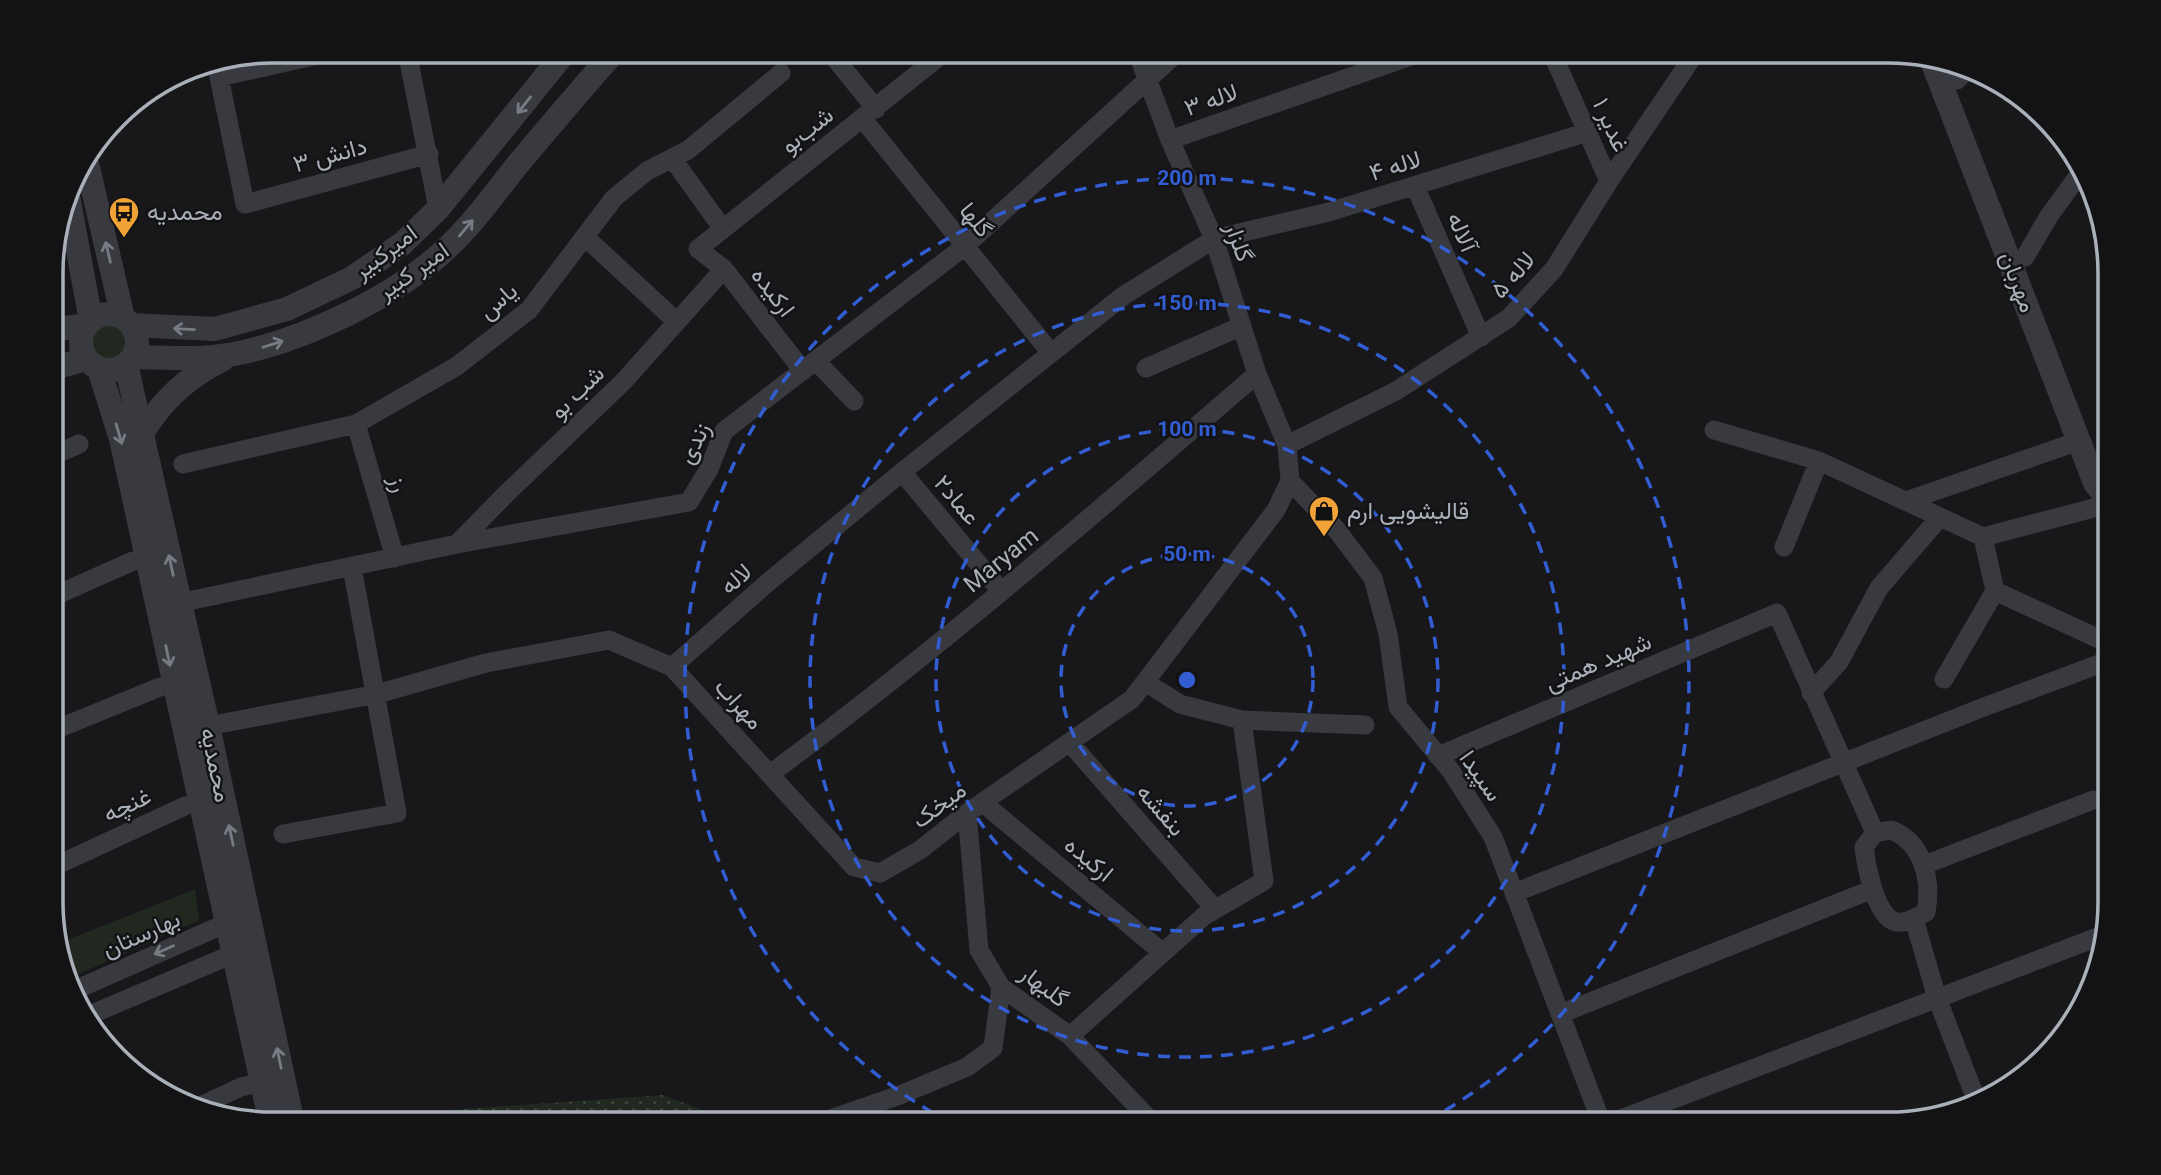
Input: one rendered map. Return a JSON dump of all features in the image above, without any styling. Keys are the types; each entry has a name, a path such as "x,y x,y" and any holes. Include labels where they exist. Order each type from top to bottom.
{"street":[{"path":"410,63 438,209"},
{"name":"امیرکبیر","path":"127,322 215,329 287,309 334,288 401,244 438,209 556,63"},
{"name":"امیر کبیر","path":"130,361 233,354 271,345 321,326 383,294 424,268 461,235 552,122 604,63"},
{"name":"گلها","path":"837,63 869,113 965,246 1051,353"},
{"name":"شب‌بو","path":"698,249 931,63"},
{"name":"گلزار","path":"1139,63 1214,239 1257,374 1287,445"},
{"name":"زندی","path":"178,603 457,544 690,502 709,469 724,431 965,246 1167,63"},
{"name":"لاله ۳","path":"1170,140 1368,63"},
{"name":"غدیر ۱","path":"1556,63 1609,181"},
{"name":"لاله ۵","path":"1287,445 1396,391 1509,318 1546,278 1689,63"},
{"name":"مهربان","path":"1936,69 2025,257 2098,448"},
{"name":"دانش ۳","path":"217,71 244,204 429,155"},
{"name":"یاس","path":"183,464 356,424 457,366 529,310 614,198 647,172 688,150 781,73"},
{"name":"مهربان","path":"1960,76 1983,167 2079,441 2098,487"},
{"name":"لاله ۴","path":"1214,239 1329,212 1588,132"},
{"path":"673,158 723,229"},
{"path":"71,215 89,323 81,338 82,352 92,364 109,371 130,361 137,344 127,322 89,172"},
{"path":"2025,257 2049,216 2076,180"},
{"name":"آلاله","path":"1415,186 1480,337"},
{"path":"585,237 676,321"},
{"name":"لاله","path":"672,667 766,584 902,472 1123,296 1214,239"},
{"name":"ارکیده","path":"698,249 724,269 809,366 854,401"},
{"name":"شب بو","path":"457,544 623,382 724,269"},
{"path":"63,328 89,323 106,314 127,322"},
{"path":"1146,368 1242,326"},
{"path":"142,433 155,412 187,380 233,354"},
{"name":"محمدیه","path":"130,361 142,433 178,603 208,726 290,1112"},
{"path":"63,368 92,364"},
{"name":"محمدیه","path":"92,364 121,439 268,1112"},
{"name":"Maryam","path":"770,774 849,716 1001,592 1257,374"},
{"name":"رز","path":"356,424 395,558"},
{"path":"1714,430 1819,461 1983,537 2098,505"},
{"path":"1906,502 2079,441"},
{"path":"63,451 79,444"},
{"path":"1287,445 1290,481"},
{"path":"1784,547 1819,461"},
{"name":"عماد۲","path":"902,472 1001,592"},
{"name":"میخک","path":"770,774 854,867 880,873 920,850 975,808 1132,699 1276,510 1290,481"},
{"name":"سپیدا","path":"1290,481 1336,529 1373,578 1388,634 1398,707 1451,771 1493,837 1597,1112"},
{"path":"1875,833 1811,692 1839,662 1879,588 1940,517"},
{"path":"1944,680 1995,591 1983,537"},
{"path":"63,592 133,561"},
{"path":"283,834 397,813 352,567"},
{"path":"1995,591 2098,639"},
{"name":"شهید همتی","path":"1438,756 1777,613 1811,692"},
{"path":"208,726 377,694 486,663 609,640 672,667"},
{"path":"1514,893 2098,664"},
{"name":"مهراب","path":"672,667 770,774"},
{"path":"1146,682 1180,704 1242,720 1365,725"},
{"path":"63,727 160,687"},
{"path":"1070,1036 1204,916 1264,881 1242,720"},
{"name":"بنفشه","path":"1070,743 1215,909"},
{"path":"1924,865 2093,800"},
{"name":"غنچه","path":"63,862 185,806"},
{"name":"ارکیده","path":"975,808 1163,953"},
{"name":"گلبهار","path":"975,808 979,950 1001,987 1070,1036 1143,1112"},
{"path":"1891,830 1905,835 1924,865 1928,881 1926,912 1902,922 1890,919 1873,889 1865,862 1864,847 1875,833 1891,830"},
{"path":"1560,1014 1873,889"},
{"path":"1914,919 1937,998 1974,1093"},
{"name":"بهارستان","path":"82,987 227,923"},
{"path":"1639,1112 2094,938"},
{"path":"95,1013 233,954"},
{"path":"851,1112 901,1095 967,1067 993,1048 1001,987"},
{"path":"209,1102 241,1087 261,1082"}],"shaded area":[{"path":"109,321 124,328 131,343 124,358 109,365 94,358 87,343 94,328"},
{"path":"195,889 199,920 76,975 67,940"},
{"path":"662,1095 708,1112 423,1112"}],"place":[{"name":"محمدیه","path":"124,239"},
{"name":"قالیشویی ارم","path":"1324,538"}]}
